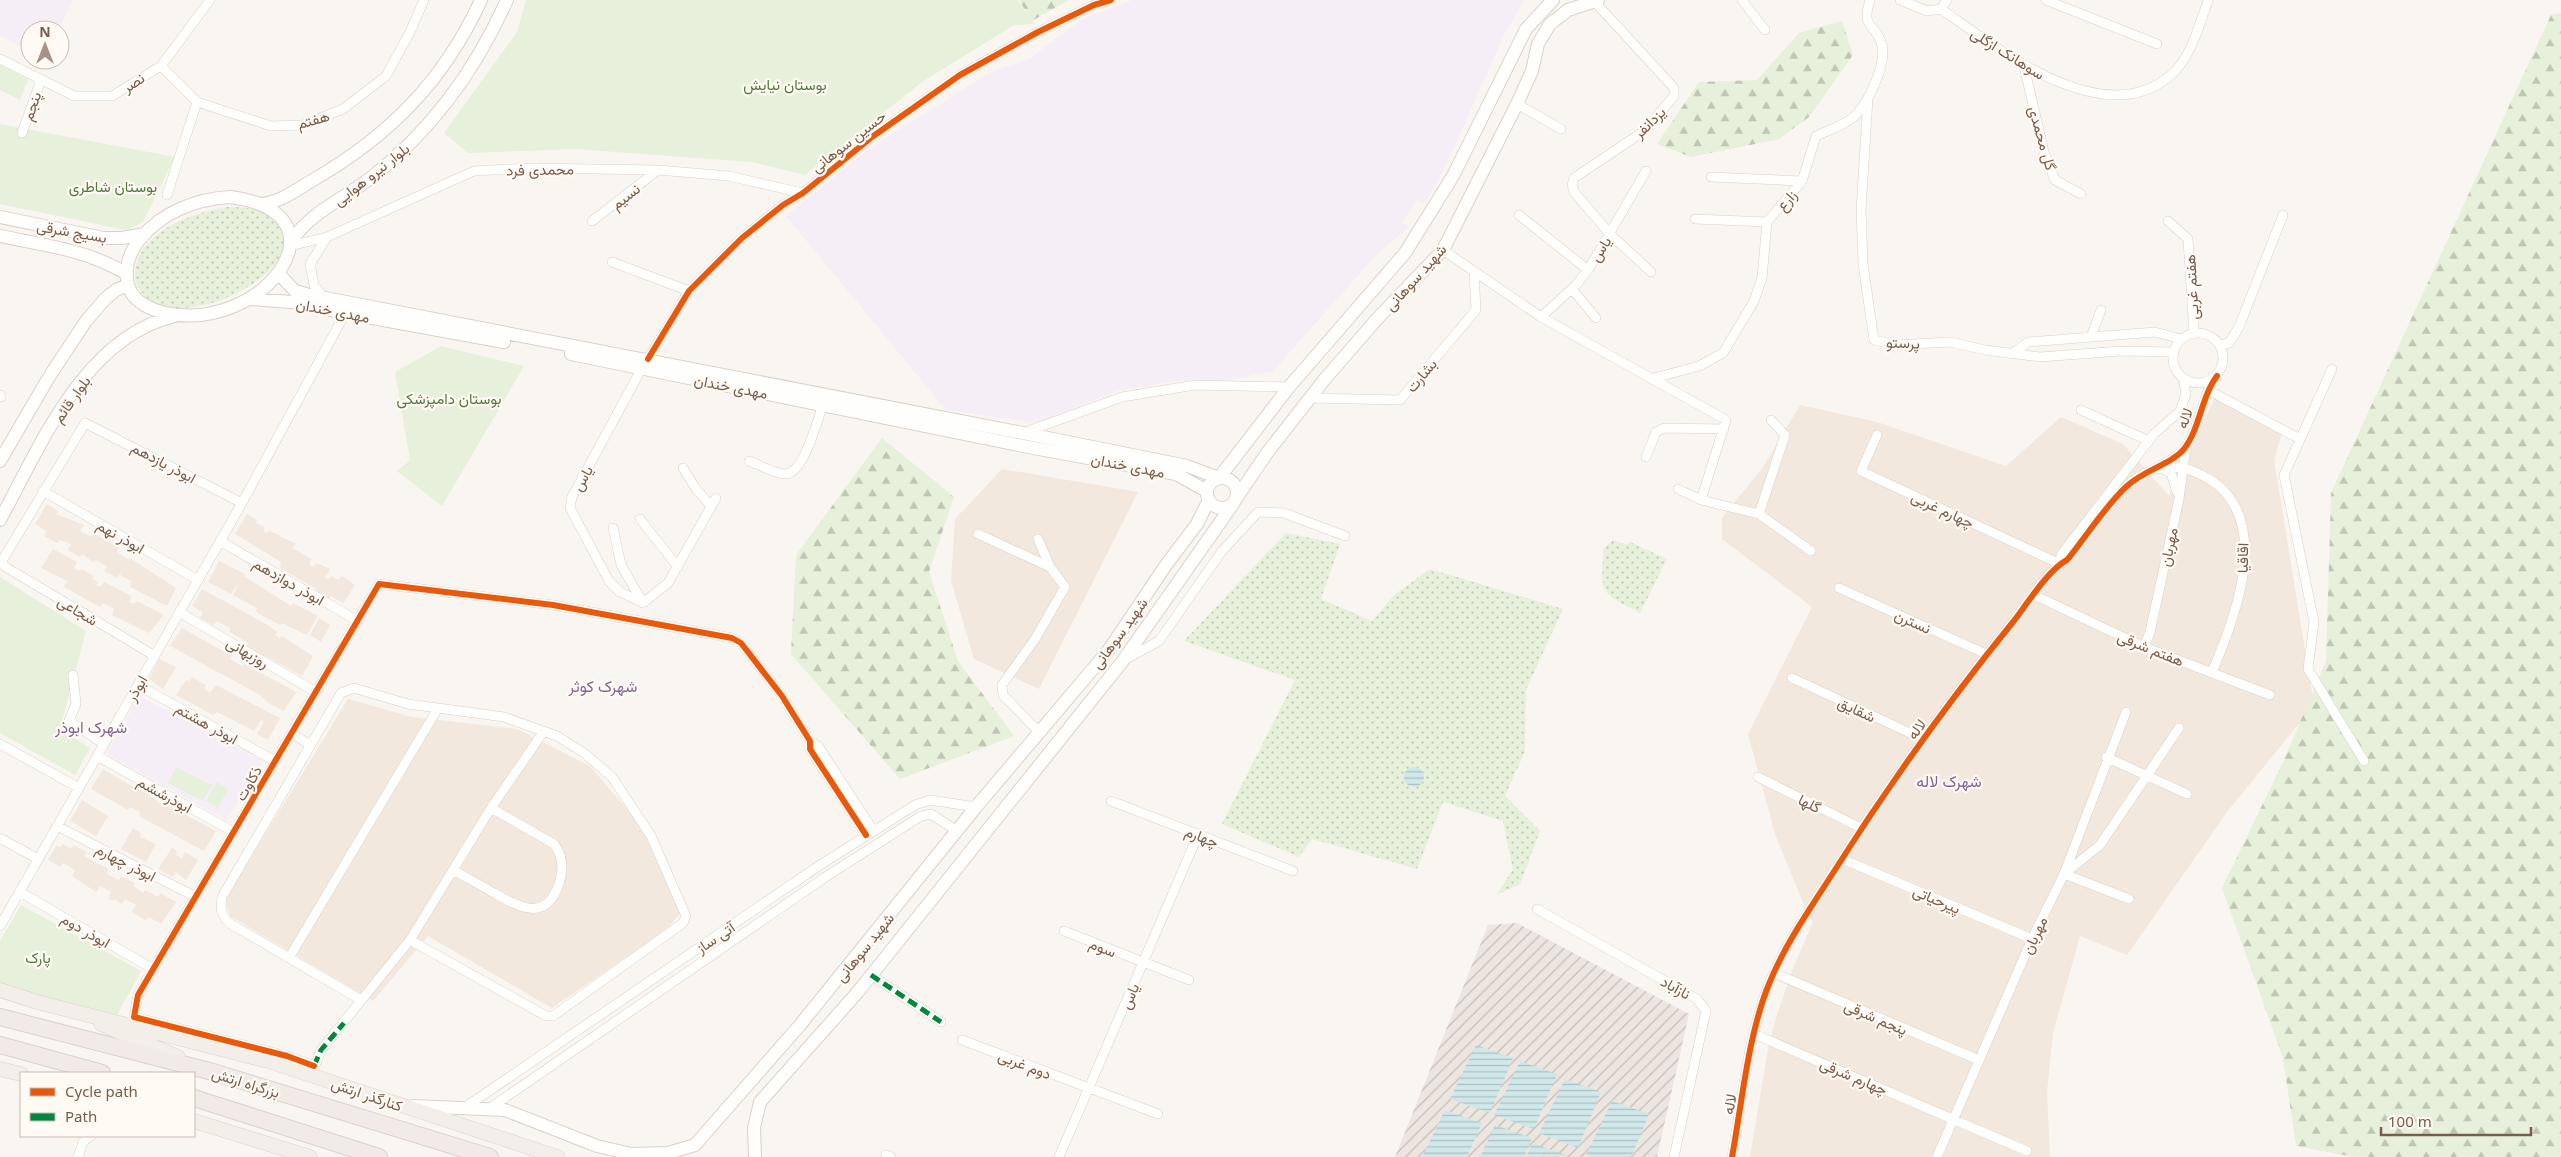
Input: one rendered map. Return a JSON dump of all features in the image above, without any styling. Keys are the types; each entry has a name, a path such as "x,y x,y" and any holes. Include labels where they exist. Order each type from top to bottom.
{"highway":[{"name":"بزرگراه ارتش","path":"0,1017 213,1072 490,1157"},
{"path":"0,1046 98,1072"},
{"name":"بزرگراه ارتش","path":"195,1098 379,1157"}],"main road":[{"name":"بلوار نیرو هوایی","path":"261,204 280,200 344,162 404,114 457,48 481,0"},
{"name":"بلوار نیرو هوایی","path":"291,243 304,224 372,177 412,142 445,105 479,56 507,0"},
{"name":"شهید سوهانی","path":"1219,478 1288,387 1404,253 1453,176 1526,30 1553,0"},
{"name":"شهید سوهانی","path":"755,1157 754,1128 760,1102 816,1041 871,975 1122,662 1309,398 1353,345 1443,250 1517,104 1532,71 1538,44 1550,24 1568,10 1596,1"},
{"path":"230,197 261,204 281,218 291,243 278,273 262,290 239,305 213,314 177,315 152,309 140,302 128,280 130,254 145,234 170,214 206,200 230,197"},
{"name":"بسیج شرقی","path":"0,217 85,234 122,238 145,234"},
{"path":"81,253 87,244 85,234"},
{"name":"بسیج شرقی","path":"0,236 81,253 110,264 128,280"},
{"name":"مهدی خندان","path":"278,273 295,290 324,298 348,308"},
{"name":"بلوار قائم","path":"0,461 49,377 86,321 105,298 128,280"},
{"name":"مهدی خندان","path":"250,298 348,308 645,363 1178,464 1219,478"},
{"name":"بلوار قائم","path":"0,520 56,420 91,370 122,340 140,328 155,320 177,315"},
{"name":"مهدی خندان","path":"645,363 823,404 1028,447 1176,474 1208,495"},
{"path":"1219,478 1228,478 1235,484 1235,501 1220,508 1208,495 1211,482 1219,478"},
{"name":"شهید سوهانی","path":"399,1106 490,1108 512,1112 614,1152 648,1155 677,1151 702,1139 800,1024 976,807 1108,651 1166,565 1197,524 1208,495"},
{"path":"1108,651 1122,662"},
{"name":"کنارگذر ارتش","path":"0,990 37,1002 313,1070 399,1106 558,1157"},
{"path":"37,1002 103,1025 213,1072"},
{"path":"800,1024 816,1041"},
{"path":"0,1068 20,1074"},
{"path":"195,1121 310,1157"}],"street":[{"name":"نصر","path":"0,60 74,96 112,96 162,66 210,0"},
{"name":"هفتم","path":"162,66 197,102 271,126 303,125 343,109 386,76 410,32 424,0"},
{"name":"حسین سوهانی","path":"645,363 689,291 742,238 783,204 802,193 872,137 960,75 1038,32 1094,5 1111,0"},
{"path":"1742,0 1765,30"},
{"name":"زارع","path":"1654,378 1699,366 1723,353 1754,301 1762,278 1767,222 1802,181 1816,136 1852,118 1868,99 1883,57 1881,42 1868,25 1867,12 1870,0"},
{"path":"1900,0 1927,11 1941,9 1947,0"},
{"path":"2046,0 2157,44"},
{"name":"یزدانفر","path":"1596,1 1674,88 1674,96 1644,131 1574,178 1572,185 1574,192 1609,233"},
{"name":"سوهانک ازگلی","path":"1941,9 2024,66 2050,78 2098,94 2119,96 2144,92 2171,75 2186,56 2208,1"},
{"name":"گل محمدی","path":"2024,66 2044,152 2055,180 2081,194"},
{"name":"پنجم","path":"22,133 41,80"},
{"name":"پرستو","path":"1868,99 1861,210 1863,264 1874,340 1895,345 1950,342 2040,357 2121,351 2173,352"},
{"path":"167,195 197,102"},
{"path":"1517,104 1562,129"},
{"name":"محمدی فرد","path":"291,243 327,237 474,171 529,168 658,170 729,176 802,193"},
{"name":"نسیم","path":"592,221 658,170"},
{"name":"یاس","path":"1541,317 1572,289 1588,270 1646,171"},
{"path":"1711,176 1802,181"},
{"path":"1518,215 1588,270"},
{"path":"2220,345 2229,343 2239,327 2283,215"},
{"path":"1695,219 1767,222"},
{"name":"هفتم غربی","path":"2168,221 2188,240 2194,333"},
{"path":"1609,233 1651,272"},
{"path":"324,298 314,285 310,264 327,237"},
{"path":"1443,250 1541,317 1654,378 1726,420 1701,500"},
{"path":"612,262 689,291"},
{"name":"بشارت","path":"1309,398 1400,400 1476,310 1474,271"},
{"path":"1572,289 1596,318"},
{"name":"ابوذر","path":"0,926 242,503 348,308"},
{"path":"2090,337 2101,310"},
{"path":"2012,353 2028,342 2090,337 2155,332 2181,340"},
{"path":"2194,333 2209,335 2220,345 2224,361 2217,376 2202,384 2193,383 2183,378 2175,368 2173,352 2181,340 2194,333"},
{"name":"یاس","path":"643,602 620,592 609,581 591,544 571,514 570,508 572,497 645,363"},
{"path":"2332,369 2284,475 2314,622 2308,669 2364,762"},
{"name":"لاله","path":"1732,1157 1760,1007 1774,973 1799,926 1861,828 1923,739 1986,654 2034,594 2060,564 2067,560 2126,486 2146,472 2174,458 2186,446 2208,390 2217,376"},
{"name":"لاله","path":"2060,564 2061,555 2149,441 2180,411 2186,394 2183,378"},
{"path":"1031,430 1122,398 1194,385 1288,387"},
{"path":"2208,390 2300,439"},
{"path":"749,461 783,474 793,471 805,457 823,404"},
{"path":"2081,410 2149,441"},
{"path":"1759,514 1785,435 1771,420"},
{"name":"ابوذر یازدهم","path":"44,491 85,423 242,503"},
{"path":"1646,457 1656,432 1664,428 1724,429"},
{"name":"چهارم غربی","path":"1877,435 1861,471 2060,564"},
{"name":"مهربان","path":"2144,647 2150,632 2179,499 2186,446"},
{"path":"2146,472 2161,468 2183,467"},
{"name":"اقاقیا","path":"2183,467 2214,483 2226,495 2238,516 2244,545 2243,577 2235,614 2212,672"},
{"path":"613,528 621,565 643,602 668,583 714,502 696,489 683,468"},
{"path":"2161,468 2169,471 2173,476 2179,499"},
{"path":"1678,489 1701,500 1759,514 1811,551"},
{"name":"شجاعی","path":"44,491 2,564 155,656"},
{"name":"ابوذر نهم","path":"44,491 198,580"},
{"path":"1122,662 1159,641 1222,552 1258,512 1284,513 1345,536"},
{"path":"640,519 678,567"},
{"path":"978,534 1050,567 1061,578 1065,591 1035,640 1002,685 1001,691 1039,732"},
{"path":"1038,539 1050,567"},
{"name":"ابوذر دوازدهم","path":"220,541 358,621"},
{"name":"ذکاوت","path":"313,1070 287,1056 134,1017 138,994 379,584 553,605 732,638 741,643 782,696 810,741 818,746 870,832"},
{"name":"نسترن","path":"1839,588 1986,654"},
{"name":"هفتم شرقی","path":"2034,594 2144,647 2270,695"},
{"name":"روزبهانی","path":"179,612 316,692"},
{"path":"73,675 76,704 69,721 104,744"},
{"name":"شقایق","path":"1792,678 1923,739"},
{"name":"ابوذر هشتم","path":"138,685 275,761"},
{"path":"361,1000 229,923 221,915 220,907 222,897 310,745 341,693 347,688 354,688 408,704 504,717 557,736 584,753 612,777 626,796 651,836 686,916 683,923 553,1016 546,1016 410,940"},
{"path":"289,958 438,708"},
{"name":"مهربان","path":"1937,1157 2032,939 2064,874 2106,757 2126,712"},
{"path":"2129,899 2064,874 2100,844 2179,728"},
{"path":"313,1070 321,1050 410,940 491,808 544,731"},
{"path":"292,733 310,745"},
{"path":"0,744 79,788"},
{"name":"ابوذرششم","path":"97,756 234,832"},
{"path":"2106,757 2187,794"},
{"name":"گلها","path":"1758,777 1861,828"},
{"name":"آتی ساز","path":"464,1108 817,867 922,801 930,800 976,807"},
{"name":"چهارم","path":"1111,801 1293,871"},
{"path":"453,870 518,906 538,908 552,900 561,878 560,853 554,844 491,808"},
{"name":"آتی ساز","path":"490,1108 824,878 926,814 930,814 957,831"},
{"name":"ابوذر چهارم","path":"57,826 196,897"},
{"name":"یاس","path":"1059,1157 1198,835"},
{"path":"0,838 38,859"},
{"name":"پیرحیاتی","path":"1842,859 2032,939"},
{"path":"817,867 824,878"},
{"name":"ابوذر دوم","path":"20,892 153,969"},
{"name":"نازآباد","path":"1537,909 1697,999 1706,1011 1674,1157"},
{"name":"سوم","path":"1064,931 1189,980"},
{"name":"پنجم شرقی","path":"1774,973 1979,1060"},
{"path":"871,975 941,1022"},
{"name":"چهارم شرقی","path":"1754,1034 2027,1151"},
{"name":"دوم غربی","path":"962,1040 1158,1114"},
{"path":"502,1082 501,1088 504,1092 511,1094"},
{"path":"78,1157 83,1142 90,1137"}],"shaded area":[{"path":"0,0 73,0 63,20 20,20 20,46 0,36"},
{"path":"1132,0 1524,0 1505,33 1444,169 1425,204 1417,200 1402,222 1409,227 1377,254 1273,371 1230,380 1176,381 1117,391 1037,423 946,410 786,216 871,147 993,71 1029,59 1081,20"},
{"path":"2216,395 2283,430 2274,460 2314,705 2227,812 2127,955 2080,936 2053,1033 2047,1092 2050,1157 1750,1157 1769,1043 1791,973 1813,922 1806,910 1775,834 1748,734 1812,607 1722,539 1722,518 1763,467 1800,405 1877,422 2006,466 2061,417 2123,444 2169,496"},
{"path":"1002,469 1138,492 1039,689 974,659 951,581 955,519"},
{"path":"47,504 58,511 56,514 84,525 80,531 91,537 93,533 119,548 117,552 129,560 130,558 176,588 167,606 130,587 131,581 120,575 124,568 117,578 104,571 107,566 95,560 93,562 82,554 80,557 68,550 71,544 60,540 57,543 44,536 46,531 35,524"},
{"path":"247,514 257,520 256,523 265,527 263,531 266,533 270,531 296,544 292,548 312,559 309,564 312,567 317,563 330,569 325,578 329,579 331,576 338,580 342,576 355,585 343,603 331,596 329,599 315,592 316,589 280,568 281,562 235,534"},
{"path":"53,549 77,562 74,568 79,571 82,569 93,576 92,579 98,582 96,585 101,587 104,582 131,596 130,602 134,604 137,601 164,615 149,633 112,615 114,609 103,603 100,607 64,587 67,581 41,568"},
{"path":"219,561 245,574 244,576 291,606 293,603 318,616 307,635 282,623 280,625 256,612 257,608 233,595 239,583 231,594 208,582"},
{"path":"202,589 266,624 277,632 275,635 280,638 282,636 313,656 302,676 266,656 264,658 245,647 248,643 230,632 230,628 217,621 213,625 200,618 203,612 192,606"},
{"path":"319,618 330,625 321,642 310,635"},
{"path":"182,628 232,656 230,659 242,666 245,664 296,692 284,711 270,704 260,695 170,646"},
{"path":"159,659 176,667 163,689 149,679"},
{"path":"192,677 206,685 205,689 210,693 216,685 280,718 268,740 257,734 264,722 261,719 254,731 217,712 213,715 176,695 186,680 189,682"},
{"path":"139,696 263,761 227,820 106,754"},
{"path":"348,699 413,717 517,729 590,766 638,822 682,911 667,929 552,1008 428,936 373,1001 230,916 225,900"},
{"path":"103,769 138,790 140,788 163,806 165,804 216,831 204,851 139,816 140,812 130,807 128,810 91,789"},
{"path":"82,800 108,816 96,836 70,821"},
{"path":"133,828 141,833 140,837 156,844 146,862 121,849"},
{"path":"63,844 71,849 73,845 87,852 84,856 109,869 107,874 119,880 121,876 135,883 133,886 143,893 145,890 158,897 160,893 176,902 161,924 149,917 145,920 132,912 136,905 125,899 122,904 114,899 113,901 108,898 111,892 100,886 96,892 72,876 75,870 63,863 60,867 48,860 56,846 61,847"},
{"path":"172,848 177,851 176,855 182,858 185,852 198,860 186,880 176,872 172,877 158,869"},
{"path":"1517,923 1689,1014 1657,1157 1395,1157 1488,925"}],"green space":[{"name":"بوستان نیایش","path":"526,0 1017,0 1035,24 1014,25 922,82 805,175 752,162 575,149 468,153 444,133 517,32"},
{"path":"1019,0 1069,0 1032,21"},
{"path":"2561,13 2561,1157 2354,1157 2296,1146 2283,1058 2222,888 2284,760 2326,661 2331,493 2551,15"},
{"path":"1842,21 1853,55 1809,117 1779,139 1691,157 1657,144 1699,82 1757,80 1799,33"},
{"path":"0,64 28,79 20,100 0,90"},
{"name":"بوستان شاطری","path":"0,124 175,157 143,222 126,230 0,204"},
{"path":"228,207 258,211 282,228 284,247 277,262 248,287 229,297 209,304 170,307 155,303 148,298 139,289 135,277 137,262 144,248 154,237 182,220"},
{"name":"بوستان دامپزشکی","path":"441,346 524,366 442,506 397,471 410,460 395,372"},
{"path":"882,438 954,497 929,572 958,661 1014,736 900,779 791,654 796,555"},
{"path":"1286,533 1340,544 1321,599 1372,621 1394,595 1430,569 1563,609 1526,690 1525,751 1505,796 1540,831 1520,884 1496,895 1513,870 1503,821 1443,802 1417,869 1312,839 1299,857 1222,824 1295,680 1184,641"},
{"path":"1613,540 1627,545 1630,542 1667,559 1640,613 1610,596 1603,584 1604,548"},
{"path":"0,577 86,631 60,729 90,748 75,775 0,733"},
{"path":"176,767 212,785 203,801 168,783"},
{"path":"217,782 228,789 218,808 206,801"},
{"name":"پارک","path":"21,905 141,971 117,1015 0,985 0,941"}],"water":[{"path":"1414,767 1421,770 1424,777 1421,784 1414,787 1407,784 1404,777 1407,770"},
{"path":"1476,1045 1513,1058 1490,1113 1450,1099"},
{"path":"1520,1061 1557,1074 1534,1129 1494,1115"},
{"path":"1565,1079 1601,1092 1578,1148 1539,1133"},
{"path":"1612,1101 1649,1114 1631,1157 1593,1157 1586,1155"},
{"path":"1445,1110 1482,1123 1467,1157 1422,1157"},
{"path":"1495,1125 1532,1138 1524,1157 1480,1157"},
{"path":"1532,1143 1569,1156 1526,1157"}],"marked path":[{"path":"871,975 941,1022"},
{"path":"314,1066 321,1050 344,1023"}],"cycle path":[{"path":"648,359 689,291 742,238 783,205 803,193 872,137 960,75 1038,32 1094,5 1111,0"},
{"path":"1732,1157 1746,1069 1762,1004 1775,969 1798,927 1875,808 1919,745 2038,588 2053,571 2067,560 2103,512 2127,486 2134,480 2172,459 2184,449 2194,432 2207,393 2217,376"},
{"path":"314,1066 287,1056 134,1017 138,995 379,584 553,605 732,638 741,643 782,696 810,741 810,749 866,835"}],"district":[{"name":"شهرک کوثر","path":"603,686"},
{"name":"شهرک ابوذر","path":"91,727"},
{"name":"شهرک لاله","path":"1949,781"}]}
